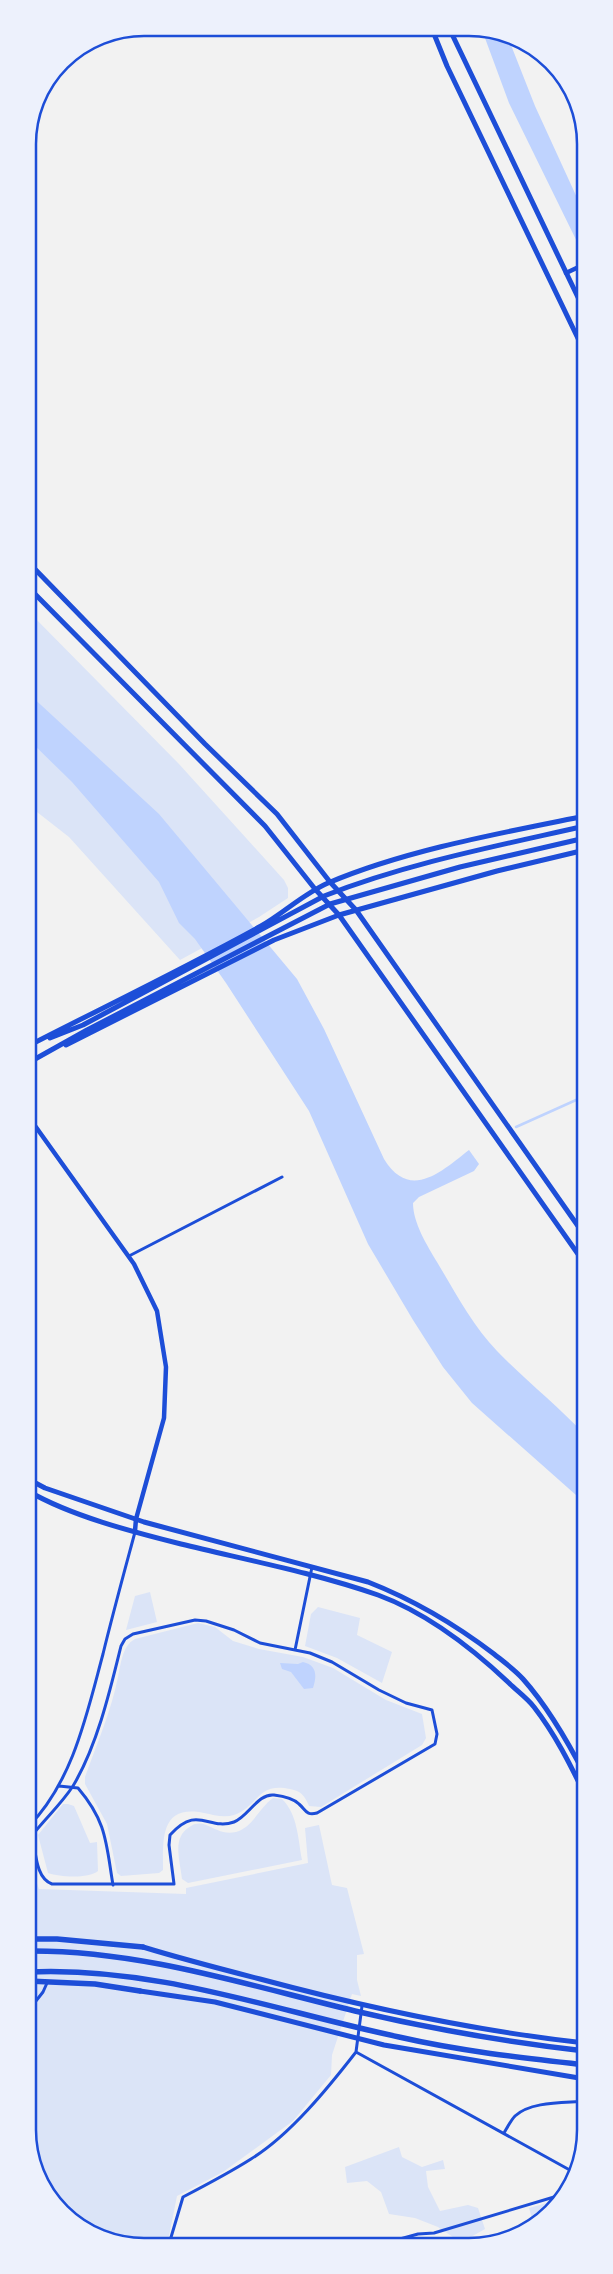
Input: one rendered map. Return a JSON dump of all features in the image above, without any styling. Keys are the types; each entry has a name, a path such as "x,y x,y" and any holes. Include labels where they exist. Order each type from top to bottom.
{"highway":[{"path":"36,1939 57,1939 143,1947"},
{"path":"36,1951 76,1952 142,1961 403,2022 512,2043 577,2050"},
{"path":"36,1972 94,1972 142,1977 254,2000 400,2038 577,2065"},
{"path":"36,1982 95,1984 140,1991"}],"main road":[{"path":"435,36 577,338"},
{"path":"453,36 577,297"},
{"path":"36,570 205,744 277,814 330,882 356,910 577,1225"},
{"path":"36,595 265,826 315,889 339,915 577,1253"},
{"path":"36,1042 263,925 315,889 330,882 384,864 490,835 577,818"},
{"path":"36,1059 85,1027 324,896 436,860 577,828"},
{"path":"36,1043 85,1027 330,904 460,867 577,840"},
{"path":"36,1060 274,940 339,915 577,852"},
{"path":"36,1483 136,1520 368,1582 391,1591 440,1617 478,1642 523,1678 559,1727 577,1760"},
{"path":"36,1496 48,1503 135,1531 309,1575 388,1600 450,1634 485,1660 532,1705 552,1733 577,1780"},
{"path":"143,1947 362,2006 517,2036 577,2042"},
{"path":"140,1991 215,2002 357,2038 471,2061 577,2078"}],"street":[{"path":"566,273 577,268"},
{"path":"36,1127 129,1256 157,1311 166,1367 164,1418 85,1716 59,1786 36,1819"},
{"path":"129,1256 282,1177"},
{"path":"295,1650 312,1567"},
{"path":"36,1831 72,1787 104,1712 121,1646 125,1639 133,1634 195,1620 206,1621 238,1632 260,1643 295,1650 332,1662 379,1690 406,1703 432,1710 437,1734 436,1744 318,1814 311,1815 305,1812 293,1800 271,1794 263,1798 231,1824 197,1818 186,1821 170,1835 169,1845 174,1884 52,1884 41,1877 36,1853"},
{"path":"59,1786 78,1788 99,1817 104,1830 113,1885"},
{"path":"36,2001 48,1981"},
{"path":"171,2238 183,2197 252,2159 300,2117 356,2052 362,2006"},
{"path":"356,2052 569,2170"},
{"path":"504,2133 514,2116 525,2110 577,2102"},
{"path":"404,2238 418,2234 434,2233 553,2197"}],"shaded area":[{"path":"36,619 179,764 284,880 288,888 288,898 259,917 180,960 69,837 36,811"},
{"path":"150,1592 157,1622 126,1630 135,1596"},
{"path":"318,1607 360,1618 357,1635 392,1652 382,1683 337,1658 305,1646 311,1614"},
{"path":"198,1623 215,1627 233,1641 259,1649 303,1657 333,1668 386,1700 422,1714 426,1738 422,1745 321,1807 309,1806 304,1797 297,1791 279,1788 264,1792 249,1806 234,1815 223,1816 190,1812 179,1814 167,1826 164,1836 163,1870 159,1873 121,1876 117,1873 107,1824 85,1784 85,1777 108,1715 127,1646 135,1639"},
{"path":"273,1798 282,1799 291,1812 302,1860 188,1883 182,1879 178,1850 181,1836 185,1831 197,1824 206,1825 224,1832 232,1833 242,1830"},
{"path":"63,1804 74,1806 90,1843 97,1842 98,1871 93,1874 59,1876 48,1873 38,1835"},
{"path":"319,1825 332,1885 347,1888 364,1954 357,1955 357,1980 361,1996 352,1994 332,2055 331,2075 293,2121 223,2172 177,2196 168,2238 130,2237 103,2230 79,2215 59,2195 44,2171 37,2144 36,1881 39,1889 186,1894 186,1888 308,1863 305,1828"},
{"path":"399,2147 402,2157 422,2167 443,2160 445,2169 426,2171 428,2187 440,2211 468,2205 478,2208 485,2229 469,2238 453,2237 438,2227 415,2218 389,2214 381,2192 367,2181 347,2183 345,2167"},
{"path":"548,2203 532,2217 529,2208"}],"water":[{"path":"485,37 511,44 535,106 577,198 577,242 509,103"},
{"path":"36,700 159,814 297,979 324,1029 384,1159 394,1172 404,1178 415,1180 426,1178 448,1167 469,1150 479,1164 474,1171 419,1197 413,1203 415,1218 429,1248 480,1331 508,1362 577,1427 577,1496 472,1403 443,1367 368,1244 309,1111 226,983 195,939 179,923 159,882 72,782 36,747"},
{"path":"280,1663 298,1664 308,1663 315,1672 313,1688 304,1689 291,1672 282,1669"}],"waterway":[{"path":"516,1127 577,1100"}]}
